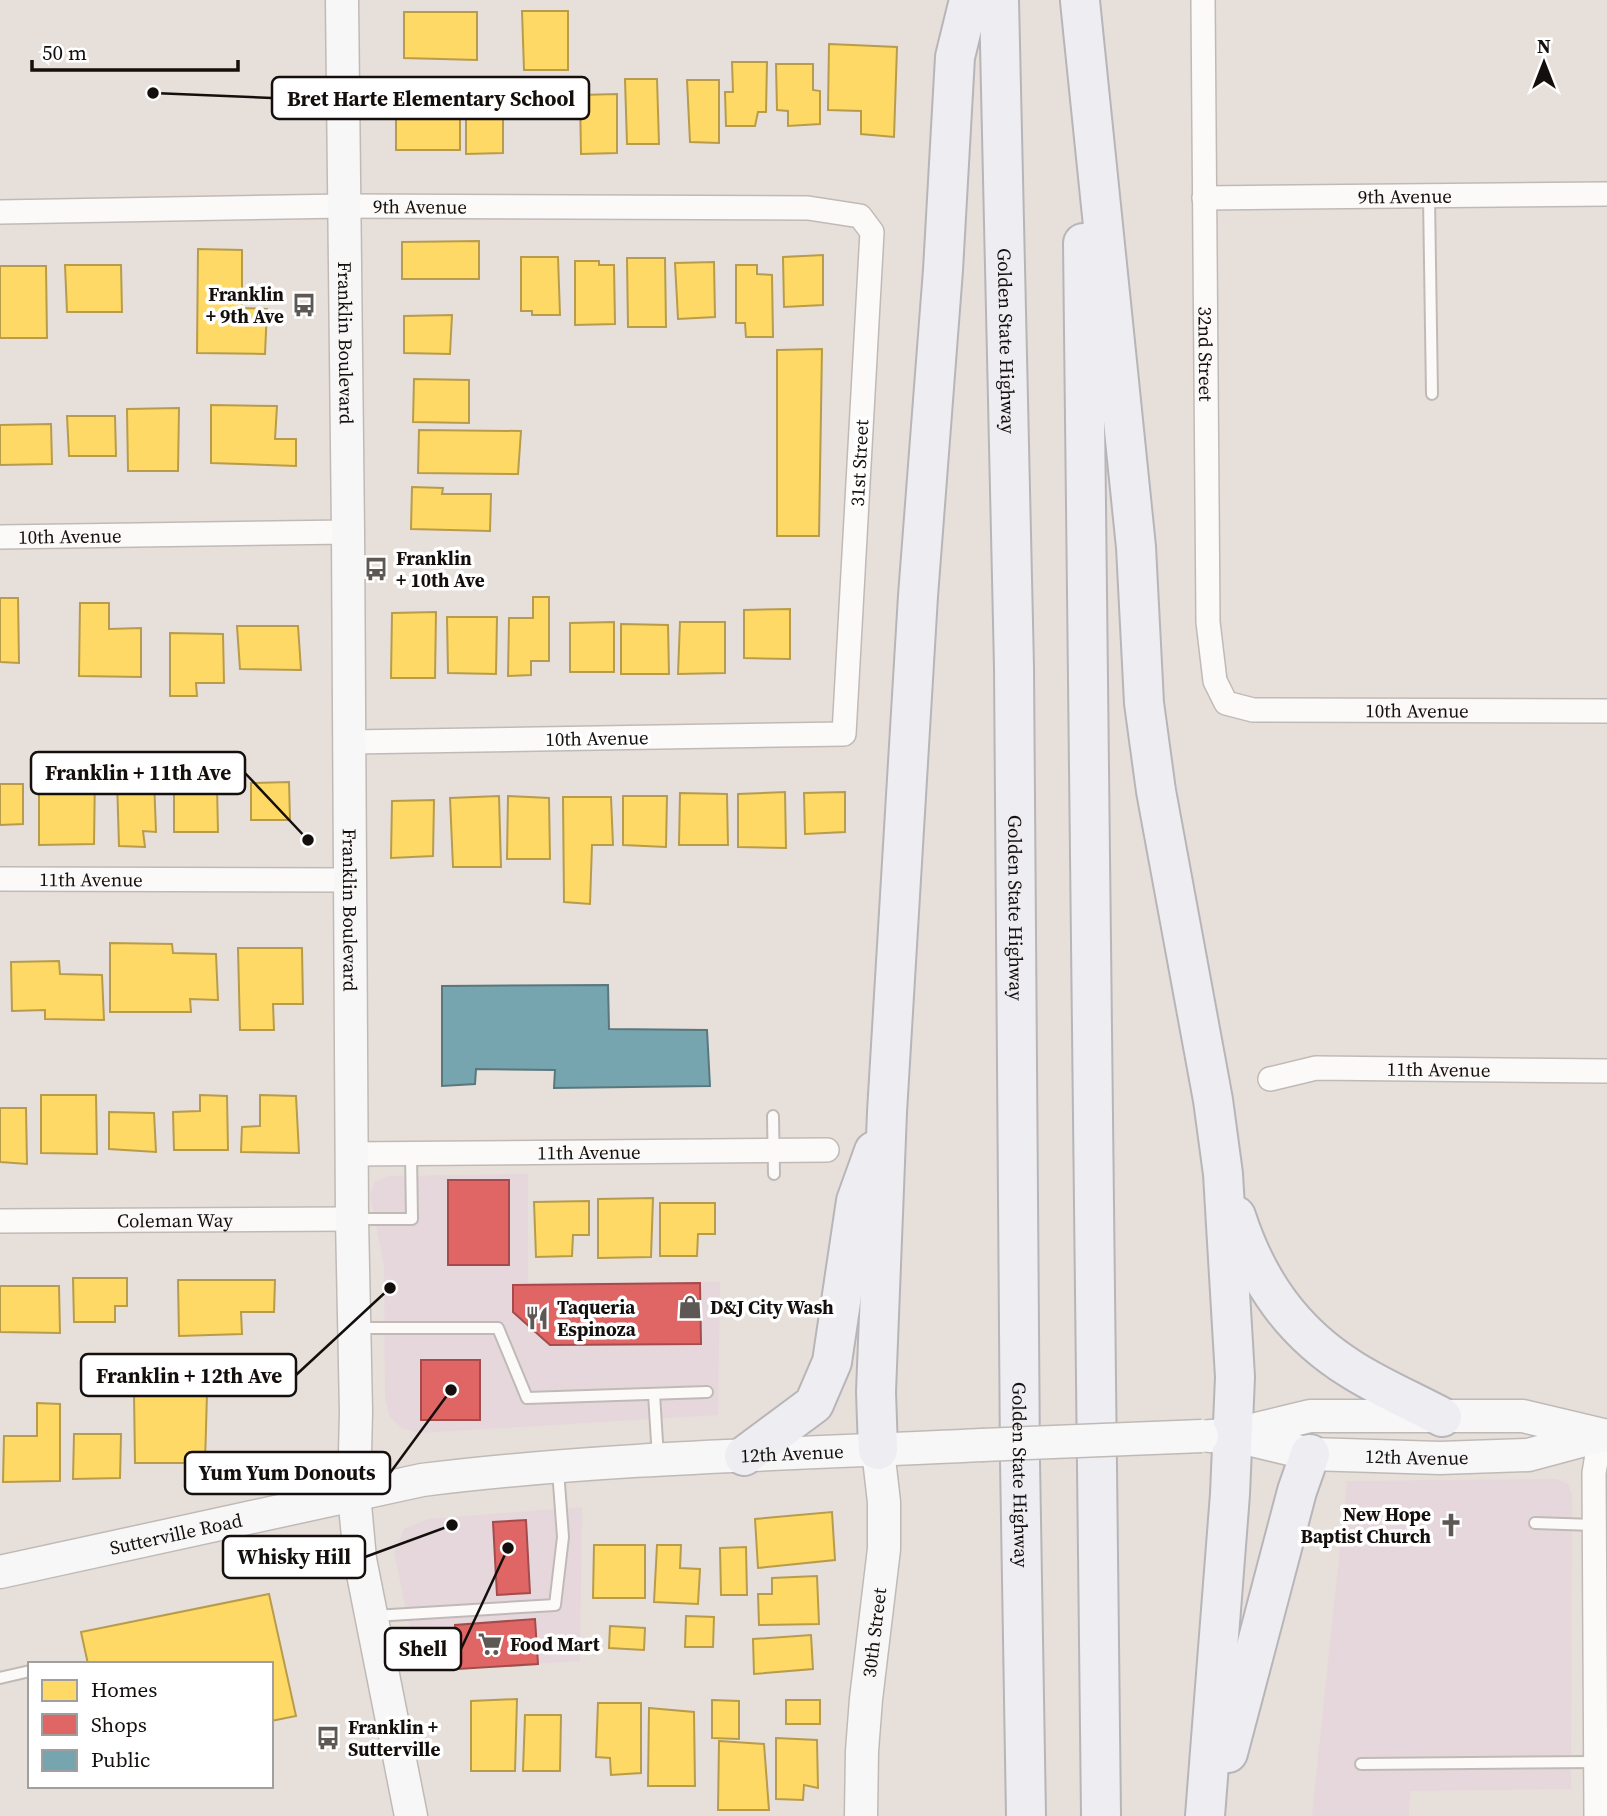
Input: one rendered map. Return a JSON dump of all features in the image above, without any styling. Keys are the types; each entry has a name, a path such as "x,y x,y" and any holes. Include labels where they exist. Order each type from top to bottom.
{"highway":[{"path":"878,1450 876,1392 887,1112 918,596 943,271 955,57 969,0"},
{"name":"Golden State Highway","path":"999,0 1014,667 1020,1447 1026,1816"},
{"path":"1080,1 1136,547 1144,703 1156,790 1213,1100 1223,1174 1235,1377 1217,1435 1230,1494 1205,1816"},
{"path":"1080,1 1101,1816"},
{"path":"744,1456 814,1404 832,1362 856,1201 887,1112"},
{"path":"1223,1174 1249,1252 1262,1281 1289,1317 1321,1347 1349,1368 1442,1417"},
{"path":"1211,1816 1297,1491 1310,1454"}],"main road":[{"name":"Franklin Boulevard","path":"342,0 350,742 351,1154 356,1418 354,1494 360,1559 411,1816"},
{"name":"12th Avenue","path":"354,1494 422,1479 658,1460 1217,1435 1310,1416 1523,1416 1604,1436"},
{"name":"12th Avenue","path":"1217,1435 1310,1454 1440,1458 1528,1455 1604,1436"},
{"name":"30th Street","path":"861,1816 866,1699 884,1549 884,1502 878,1450"},
{"name":"Sutterville Road","path":"0,1572 354,1494"}],"street":[{"name":"32nd Street","path":"1203,0 1208,622 1215,681 1226,703"},
{"name":"9th Avenue","path":"1205,198 1607,194"},
{"name":"9th Avenue","path":"0,212 344,206 795,208 841,212"},
{"name":"31st Street","path":"841,212 860,216 872,232 844,734"},
{"name":"10th Avenue","path":"0,537 348,532"},
{"name":"10th Avenue","path":"1226,703 1253,710 1607,711"},
{"name":"10th Avenue","path":"350,742 844,734"},
{"name":"11th Avenue","path":"0,879 350,880"},
{"name":"11th Avenue","path":"1270,1079 1316,1068 1607,1072"},
{"name":"11th Avenue","path":"351,1154 827,1150"},
{"name":"Coleman Way","path":"0,1221 352,1220"},
{"path":"1596,1816 1595,1762 1601,1627 1594,1525 1594,1473 1604,1436"}],"lane":[{"path":"1429,197 1432,394"},
{"path":"773,1116 774,1174"},
{"path":"352,1220 412,1220 411,1154"},
{"path":"354,1328 498,1328 527,1398 706,1392"},
{"path":"654,1394 658,1460"},
{"path":"371,1616 555,1605 563,1537 557,1467"},
{"path":"1535,1523 1594,1525"},
{"path":"0,1678 28,1671"},
{"path":"1360,1764 1595,1762"}],"shaded area":[{"path":"528,1174 528,1283 720,1282 718,1415 419,1433 402,1428 390,1417 385,1398 384,1265 370,1195 375,1182 388,1176"},
{"path":"1556,1479 1568,1484 1572,1495 1571,1789 1410,1791 1409,1816 1312,1816 1347,1481"},
{"path":"582,1507 580,1661 419,1671 394,1553 404,1529 428,1519"}],"building: Homes":[{"path":"522,11 568,11 568,70 524,70"},
{"path":"404,12 477,12 477,60 404,58"},
{"path":"829,44 897,47 894,137 861,134 861,111 828,110"},
{"path":"732,62 767,62 766,112 758,112 755,126 726,126 725,92 733,92"},
{"path":"776,64 813,64 813,90 820,91 820,124 788,126 788,111 777,110"},
{"path":"625,79 657,79 659,144 627,144"},
{"path":"687,80 719,80 719,143 690,142"},
{"path":"396,89 460,90 460,150 396,150"},
{"path":"617,94 617,153 581,154 580,95"},
{"path":"466,102 503,102 503,153 466,154"},
{"path":"479,241 479,279 402,279 402,242"},
{"path":"198,249 242,250 242,308 267,309 265,354 197,353"},
{"path":"823,255 823,305 784,307 783,257"},
{"path":"521,257 558,257 560,315 532,315 532,311 521,311"},
{"path":"627,258 665,258 666,327 628,327"},
{"path":"575,261 599,261 599,265 614,265 615,324 575,325"},
{"path":"714,262 715,317 678,319 675,263"},
{"path":"65,265 121,265 122,312 67,312"},
{"path":"736,265 757,265 757,274 772,275 773,337 746,337 745,323 736,323"},
{"path":"0,266 46,266 47,338 0,338"},
{"path":"452,315 450,354 404,353 404,316"},
{"path":"822,349 819,536 777,536 777,350"},
{"path":"414,379 469,380 469,423 413,422"},
{"path":"211,405 277,406 275,439 296,439 296,466 211,463"},
{"path":"179,408 178,471 128,471 127,409"},
{"path":"67,416 115,416 116,456 69,456"},
{"path":"51,424 52,464 0,465 0,425"},
{"path":"419,430 521,431 518,474 418,473"},
{"path":"412,487 443,488 442,494 491,494 490,531 411,529"},
{"path":"533,597 549,597 549,661 531,661 531,675 508,676 509,618 533,618"},
{"path":"0,598 18,598 19,663 0,662"},
{"path":"80,603 109,603 109,629 141,628 141,677 79,676"},
{"path":"790,609 790,659 744,658 744,610"},
{"path":"436,612 435,678 391,678 392,613"},
{"path":"447,617 497,617 496,674 448,673"},
{"path":"614,622 614,672 570,672 570,623"},
{"path":"680,622 725,622 725,673 678,674"},
{"path":"621,624 668,625 669,674 621,674"},
{"path":"237,626 298,626 301,670 240,669"},
{"path":"170,633 223,634 224,683 196,683 197,696 170,696"},
{"path":"95,771 94,844 39,845 39,792 62,792 61,772"},
{"path":"117,779 154,779 156,832 143,831 145,847 119,846"},
{"path":"289,782 290,820 251,820 251,783"},
{"path":"0,784 23,784 23,824 0,825"},
{"path":"174,786 217,786 218,832 174,832"},
{"path":"785,792 786,848 738,847 738,794"},
{"path":"845,792 845,832 805,834 804,793"},
{"path":"680,793 727,794 728,845 679,845"},
{"path":"499,796 501,867 453,867 450,798"},
{"path":"508,796 549,798 550,859 507,859"},
{"path":"623,796 667,796 666,847 623,845"},
{"path":"563,797 611,797 613,845 592,845 590,904 564,902"},
{"path":"434,800 433,856 391,858 392,801"},
{"path":"110,943 172,944 173,953 216,954 218,1000 190,999 191,1012 110,1012"},
{"path":"238,948 302,948 303,1004 273,1004 274,1030 240,1030"},
{"path":"59,961 60,974 102,975 104,1020 45,1019 45,1010 12,1011 11,962"},
{"path":"41,1095 96,1095 97,1154 41,1153"},
{"path":"200,1095 227,1096 228,1150 174,1150 173,1112 200,1111"},
{"path":"260,1095 296,1096 299,1153 241,1152 242,1127 260,1126"},
{"path":"0,1108 26,1108 27,1164 0,1162"},
{"path":"109,1112 154,1113 156,1152 109,1149"},
{"path":"653,1198 651,1257 598,1258 598,1199"},
{"path":"589,1201 589,1235 573,1235 572,1256 536,1257 534,1202"},
{"path":"660,1203 715,1203 715,1234 698,1234 697,1256 660,1256"},
{"path":"73,1278 127,1278 127,1306 115,1306 115,1322 74,1322"},
{"path":"178,1280 275,1280 274,1312 241,1312 242,1334 179,1336"},
{"path":"0,1286 59,1286 60,1333 0,1332"},
{"path":"134,1393 207,1393 205,1463 135,1463"},
{"path":"37,1403 60,1404 60,1481 3,1482 4,1436 37,1436"},
{"path":"74,1434 121,1434 120,1478 73,1479"},
{"path":"832,1512 835,1560 758,1568 755,1519"},
{"path":"594,1545 645,1545 645,1598 593,1598"},
{"path":"657,1545 681,1545 680,1568 700,1569 698,1604 654,1602"},
{"path":"746,1547 747,1595 721,1595 720,1548"},
{"path":"817,1576 819,1624 759,1625 758,1594 772,1594 772,1578"},
{"path":"269,1594 296,1716 273,1721 273,1662 88,1662 81,1632"},
{"path":"686,1616 714,1617 713,1647 685,1647"},
{"path":"610,1626 645,1628 644,1650 609,1648"},
{"path":"811,1635 813,1669 754,1674 753,1639"},
{"path":"517,1699 515,1771 471,1771 471,1701"},
{"path":"712,1700 739,1701 739,1739 712,1738"},
{"path":"786,1700 820,1700 820,1724 786,1724"},
{"path":"598,1703 641,1703 641,1773 611,1775 610,1758 596,1757"},
{"path":"649,1708 694,1712 695,1786 648,1786"},
{"path":"525,1715 561,1715 560,1771 523,1771"},
{"path":"776,1738 817,1740 818,1788 804,1785 803,1800 776,1799"},
{"path":"719,1741 764,1744 769,1810 718,1810"}],"building: Shops":[{"path":"448,1180 509,1180 509,1265 448,1265"},
{"path":"700,1283 701,1344 550,1345 513,1312 513,1285"},
{"path":"421,1360 480,1360 480,1420 421,1420"},
{"path":"526,1520 530,1593 497,1595 493,1522"},
{"path":"535,1619 538,1664 458,1669 455,1625"}],"building: Public":[{"path":"608,985 609,1029 707,1030 710,1086 554,1088 555,1070 476,1069 475,1084 442,1086 442,986"}],"place":[{"name":"Bret Harte Elementary School","path":"153,93"},
{"name":"Franklin + 9th Ave","path":"304,305"},
{"name":"Franklin + 10th Ave","path":"376,569"},
{"name":"Franklin + 11th Ave","path":"308,840"},
{"name":"Franklin + 12th Ave","path":"390,1288"},
{"name":"D&J City Wash","path":"690,1307"},
{"name":"Taqueria Espinoza","path":"537,1318"},
{"name":"Yum Yum Donouts","path":"451,1390"},
{"name":"Whisky Hill","path":"452,1525"},
{"name":"New Hope Baptist Church","path":"1451,1525"},
{"name":"Shell","path":"508,1548"},
{"name":"Food Mart","path":"490,1644"},
{"name":"Franklin + Sutterville","path":"328,1738"}]}
